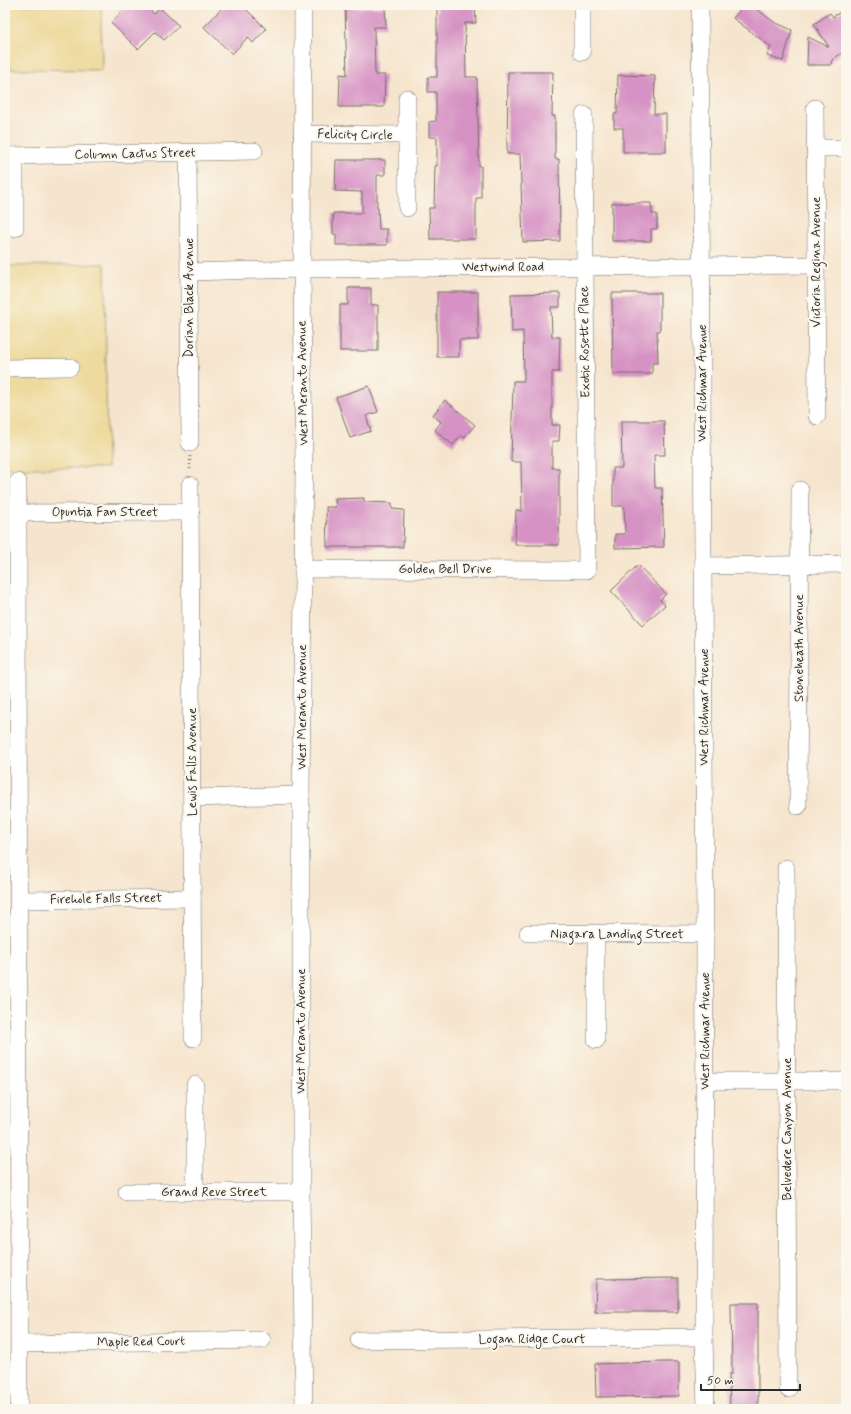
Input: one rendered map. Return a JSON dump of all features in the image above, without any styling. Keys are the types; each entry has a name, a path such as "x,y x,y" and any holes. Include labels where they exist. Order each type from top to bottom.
{"street":[{"name":"West Meranto Avenue","path":"303,5 301,1192 304,1409"},
{"path":"582,5 582,52"},
{"name":"West Richmar Avenue","path":"700,5 705,934 704,1337 706,1409"},
{"name":"Felicity Circle","path":"407,98 407,208"},
{"name":"Victoria Regina Avenue","path":"815,108 816,416"},
{"name":"Exotic Rosette Place","path":"584,115 587,570"},
{"name":"Felicity Circle","path":"302,134 407,135"},
{"path":"815,148 846,148"},
{"name":"Column Cactus Street","path":"15,228 10,156 254,151"},
{"name":"Dorian Black Avenue","path":"188,153 190,443"},
{"name":"Westwind Road","path":"189,272 302,268 816,265"},
{"path":"5,368 70,367"},
{"path":"18,482 20,900 19,1404"},
{"name":"Lewis Falls Avenue","path":"190,485 193,798 193,1038"},
{"name":"Stoneheath Avenue","path":"798,806 800,490"},
{"name":"Opuntia Fan Street","path":"19,513 191,512"},
{"path":"703,566 846,564"},
{"name":"Golden Bell Drive","path":"303,569 587,570"},
{"path":"193,798 301,795"},
{"name":"Belvedere Canyon Avenue","path":"786,868 788,1389"},
{"name":"Firehole Falls Street","path":"20,900 192,898"},
{"name":"Niagara Landing Street","path":"528,933 705,934"},
{"path":"596,934 596,1040"},
{"path":"705,1080 846,1081"},
{"path":"195,1085 196,1192"},
{"name":"Grand Reve Street","path":"127,1192 301,1192"},
{"name":"Logan Ridge Court","path":"359,1340 704,1337"},
{"name":"Maple Red Court","path":"20,1344 262,1340"}],"path":[{"path":"190,443 190,485"}],"sand":[{"path":"5,5 101,5 102,70 5,69"},
{"path":"105,264 107,468 5,468 5,266"}],"building":[{"path":"128,5 144,5 154,14 160,8 179,26 164,40 155,32 138,49 111,23"},
{"path":"225,5 242,5 266,29 253,43 248,37 232,54 204,27"},
{"path":"437,5 475,5 476,23 465,23 466,77 477,77 481,198 476,198 476,239 430,239 429,208 434,208 435,166 437,166 437,137 429,137 429,122 436,121 436,92 428,92 428,77 437,77"},
{"path":"744,5 751,5 774,22 792,30 783,61 767,56 771,47 733,18"},
{"path":"385,7 386,27 374,27 375,75 385,75 384,107 339,107 340,74 347,75 345,8"},
{"path":"846,8 846,50 832,60 831,65 807,65 808,37 829,47 814,24 830,13 833,17"},
{"path":"508,72 553,72 552,116 555,116 555,159 559,159 560,241 523,242 520,154 507,154"},
{"path":"618,75 655,76 654,114 666,114 666,152 623,152 623,128 614,128 614,114 617,114"},
{"path":"336,160 385,160 385,175 377,175 377,207 379,229 387,229 387,245 336,245 336,234 333,234 333,213 362,213 362,192 335,191"},
{"path":"612,203 651,203 652,214 657,214 657,229 651,229 651,241 612,241"},
{"path":"348,288 371,288 371,305 378,305 378,351 340,351 340,305 348,305"},
{"path":"437,292 478,292 478,340 459,340 459,357 437,357"},
{"path":"560,293 560,307 551,307 552,337 560,337 559,372 552,372 552,425 560,425 559,441 552,441 552,468 559,468 559,545 515,545 516,510 522,511 521,462 511,462 513,381 524,381 523,331 512,332 511,294"},
{"path":"612,293 660,293 660,331 657,331 658,363 652,363 652,374 613,374"},
{"path":"369,386 378,412 366,416 371,431 350,438 336,397"},
{"path":"445,400 475,425 464,438 461,435 453,445 435,430 441,422 433,415"},
{"path":"621,421 664,421 665,455 654,455 655,488 662,488 664,547 615,548 615,534 625,534 624,506 613,506 613,468 622,468"},
{"path":"364,498 364,502 392,503 392,509 404,510 403,547 327,547 326,507 336,507 335,499"},
{"path":"638,565 666,594 660,600 665,605 643,625 611,591"},
{"path":"678,1278 678,1312 595,1312 596,1279"},
{"path":"731,1303 758,1303 758,1409 730,1409 729,1374 732,1374"},
{"path":"679,1362 679,1396 596,1397 595,1364"}]}
